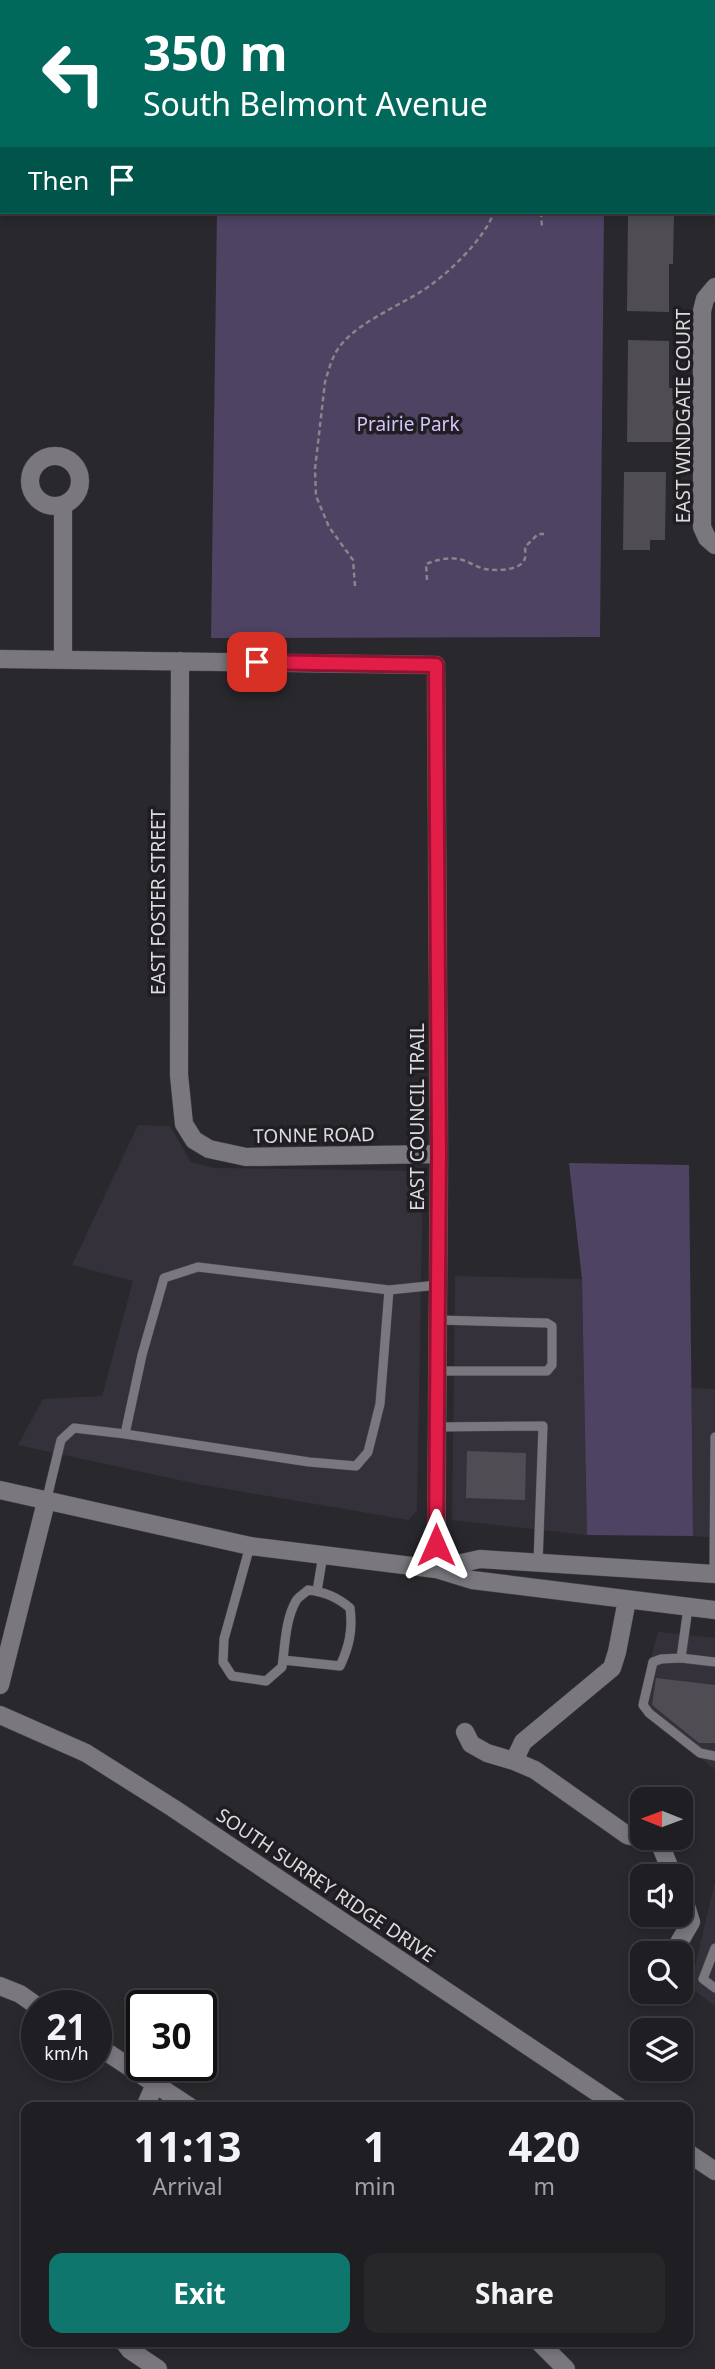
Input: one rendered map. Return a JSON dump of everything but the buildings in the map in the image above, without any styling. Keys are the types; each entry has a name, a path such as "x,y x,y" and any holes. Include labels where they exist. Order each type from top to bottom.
{"street":[{"name":"EAST WINDGATE COURT","path":"715,287 705,299 702,325 702,527 707,538 715,545"},
{"path":"63,505 63,659"},
{"path":"0,659 180,661"},
{"name":"EAST COUNCIL TRAIL","path":"180,661 436,665 439,1154 436,1569"},
{"name":"EAST FOSTER STREET","path":"180,661 179,1075 184,1124 194,1140"},
{"name":"TONNE ROAD","path":"194,1140 209,1149 246,1157 439,1154"},
{"path":"0,1490 250,1546 436,1569 472,1580 715,1610"},
{"path":"0,1685 46,1502"},
{"path":"436,1569 480,1559 714,1574"},
{"path":"514,1761 523,1742 611,1668 617,1652 627,1600"},
{"name":"SOUTH SURREY RIDGE DRIVE","path":"0,1715 86,1753 173,1808 612,2102"},
{"path":"464,1732 471,1744 487,1753 535,1770 627,1835 660,1844 668,1864"},
{"path":"0,1986 21,1995"},
{"path":"112,2056 182,2102"},
{"path":"147,2102 155,2084"},
{"path":"693,2156 715,2171"},
{"path":"128,2347 158,2369"},
{"path":"544,2347 566,2369"}],"lane":[{"path":"125,1434 142,1355 164,1279 198,1267 389,1290 438,1285"},
{"path":"46,1502 61,1440 74,1428 309,1462 356,1466 368,1452 380,1404 389,1290"},
{"path":"437,1371 547,1371 552,1365 552,1326 547,1323 438,1320"},
{"path":"437,1427 543,1426 538,1563"},
{"path":"714,1574 715,1437"},
{"path":"250,1546 224,1639 223,1662 232,1676 266,1681 282,1667 283,1660 289,1621 296,1599 308,1590 339,1599 350,1608 352,1623 348,1649 340,1666 283,1660"},
{"path":"317,1591 323,1555"},
{"path":"681,1658 688,1608"},
{"path":"715,1662 681,1658 653,1662 643,1705 649,1713 700,1753 715,1756"},
{"path":"715,1948 703,1979 715,1988"}],"path":[{"path":"355,586 354,560 329,527 316,496 316,469 328,373 337,351 350,336 367,322 431,285 489,226 493,214"},
{"path":"541,214 542,227"},
{"path":"427,580 426,564 442,559 459,559 486,569 508,569 517,566 526,557 525,547 538,534 544,534"}],"shaded area":[{"path":"138,1125 170,1126 191,1162 215,1168 423,1171 417,1510 409,1520 197,1484 18,1445 43,1399 102,1396 133,1281 72,1265"},
{"path":"455,1276 582,1279 587,1535 452,1520"},
{"path":"691,1388 715,1389 715,1538 693,1536"},
{"path":"658,1632 715,1638 715,1770 638,1706"},
{"path":"715,1882 715,2006 693,1989 693,1974"}],"green space":[{"name":"Prairie Park","path":"217,214 604,214 600,637 211,638"},
{"path":"569,1163 689,1165 693,1536 587,1535 582,1279"}],"route":[{"path":"257,662 436,665 439,1154 436,1545"}]}
